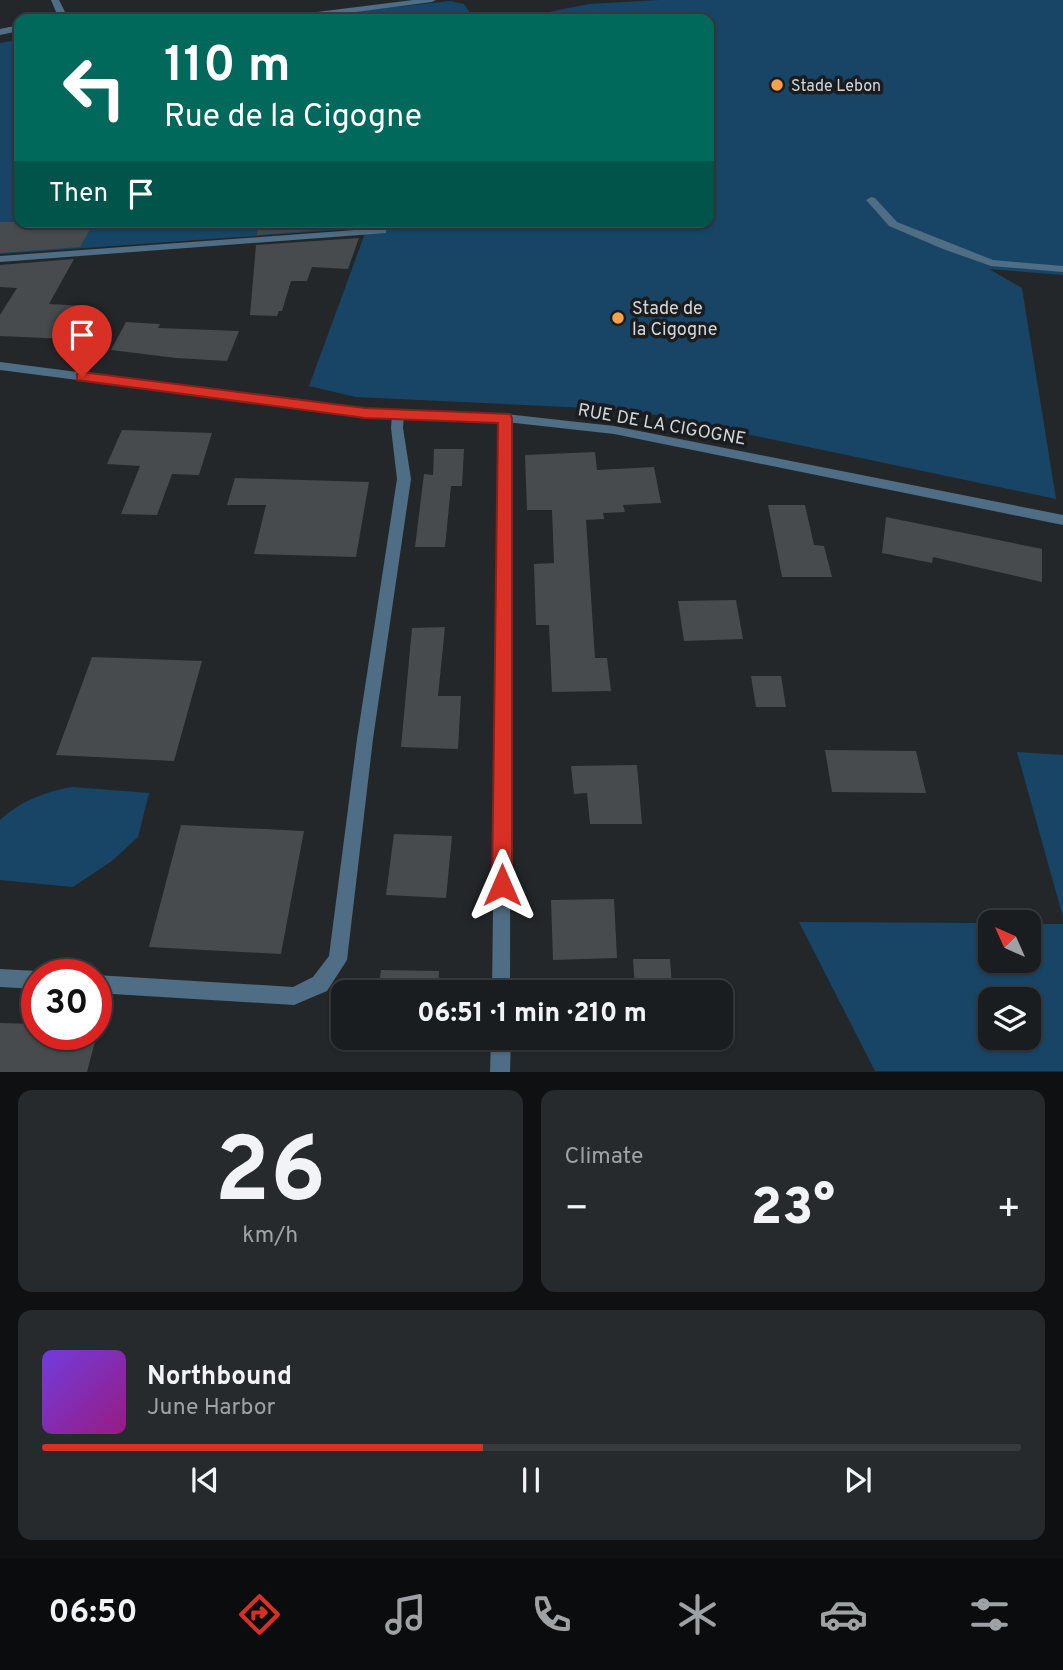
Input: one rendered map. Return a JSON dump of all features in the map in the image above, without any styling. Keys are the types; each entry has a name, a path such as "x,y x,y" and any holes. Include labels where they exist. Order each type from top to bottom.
{"street":[{"path":"324,14 432,0"},
{"path":"871,200 893,224 947,247 991,262 1063,269"},
{"path":"0,259 382,231"},
{"name":"RUE DE LA CIGOGNE","path":"0,366 296,405 398,414 505,418 614,430 1063,520"},
{"path":"112,985 293,996 320,984 338,960 365,739 404,479 397,428 398,414"},
{"path":"501,980 505,418"},
{"path":"0,978 21,979"},
{"path":"500,1072 501,1050"}],"shaded area":[{"path":"660,0 1063,0 1063,275 989,269 1022,288 1056,499 632,410 356,397 309,386 367,228 714,228 714,14 539,14 589,4"},
{"path":"450,1 464,4 471,14 331,14"},
{"path":"14,41 14,228 367,228 0,254 0,43"},
{"path":"1017,752 1063,755 1063,917"},
{"path":"72,787 149,793 138,837 112,861 73,887 0,880 0,820 33,798"},
{"path":"799,922 978,923 978,973 1041,973 1041,924 1063,924 1063,1071 875,1071"}],"building":[{"path":"0,222 14,222 14,228 91,228 80,247 0,253"},
{"path":"258,228 345,228 257,235"},
{"path":"359,238 348,269 312,267 307,281 291,281 282,311 279,311 277,316 250,315 256,245"},
{"path":"74,259 49,304 87,306 68,339 0,336 0,315 17,288 0,287 0,265"},
{"path":"126,322 160,324 158,328 239,331 227,361 176,358 111,350"},
{"path":"122,430 212,433 199,475 172,474 157,515 121,514 140,466 107,464"},
{"path":"434,449 464,449 462,486 451,486 445,547 415,547 424,474 433,475"},
{"path":"595,452 597,470 654,467 661,503 623,505 625,512 603,513 604,519 586,520 595,658 607,658 611,691 552,692 549,625 536,625 534,564 554,563 552,510 527,510 525,455"},
{"path":"235,478 369,482 356,557 254,554 266,505 227,505"},
{"path":"768,505 805,505 814,545 824,546 832,577 782,577"},
{"path":"886,517 1042,549 1042,582 933,557 932,563 882,553"},
{"path":"736,600 743,639 684,641 678,601"},
{"path":"445,627 438,696 461,696 458,749 401,747 412,628"},
{"path":"92,657 202,661 174,761 56,755"},
{"path":"751,676 781,676 786,707 756,707"},
{"path":"825,750 916,751 926,793 832,792"},
{"path":"637,765 642,824 590,824 587,793 574,794 571,766"},
{"path":"181,825 304,831 281,954 149,947"},
{"path":"394,834 452,836 446,898 386,895"},
{"path":"614,899 617,958 553,960 551,900"},
{"path":"633,959 670,959 672,980 634,980"},
{"path":"381,970 439,971 439,980 380,980"},
{"path":"0,1023 21,1024 21,1050 93,1050 87,1072 0,1072"}],"place":[{"name":"Stade Lebon","path":"777,85"},
{"name":"Stade de la Cigogne","path":"618,318"}],"route":[{"path":"82,377 365,413 505,418 502,885"}]}
